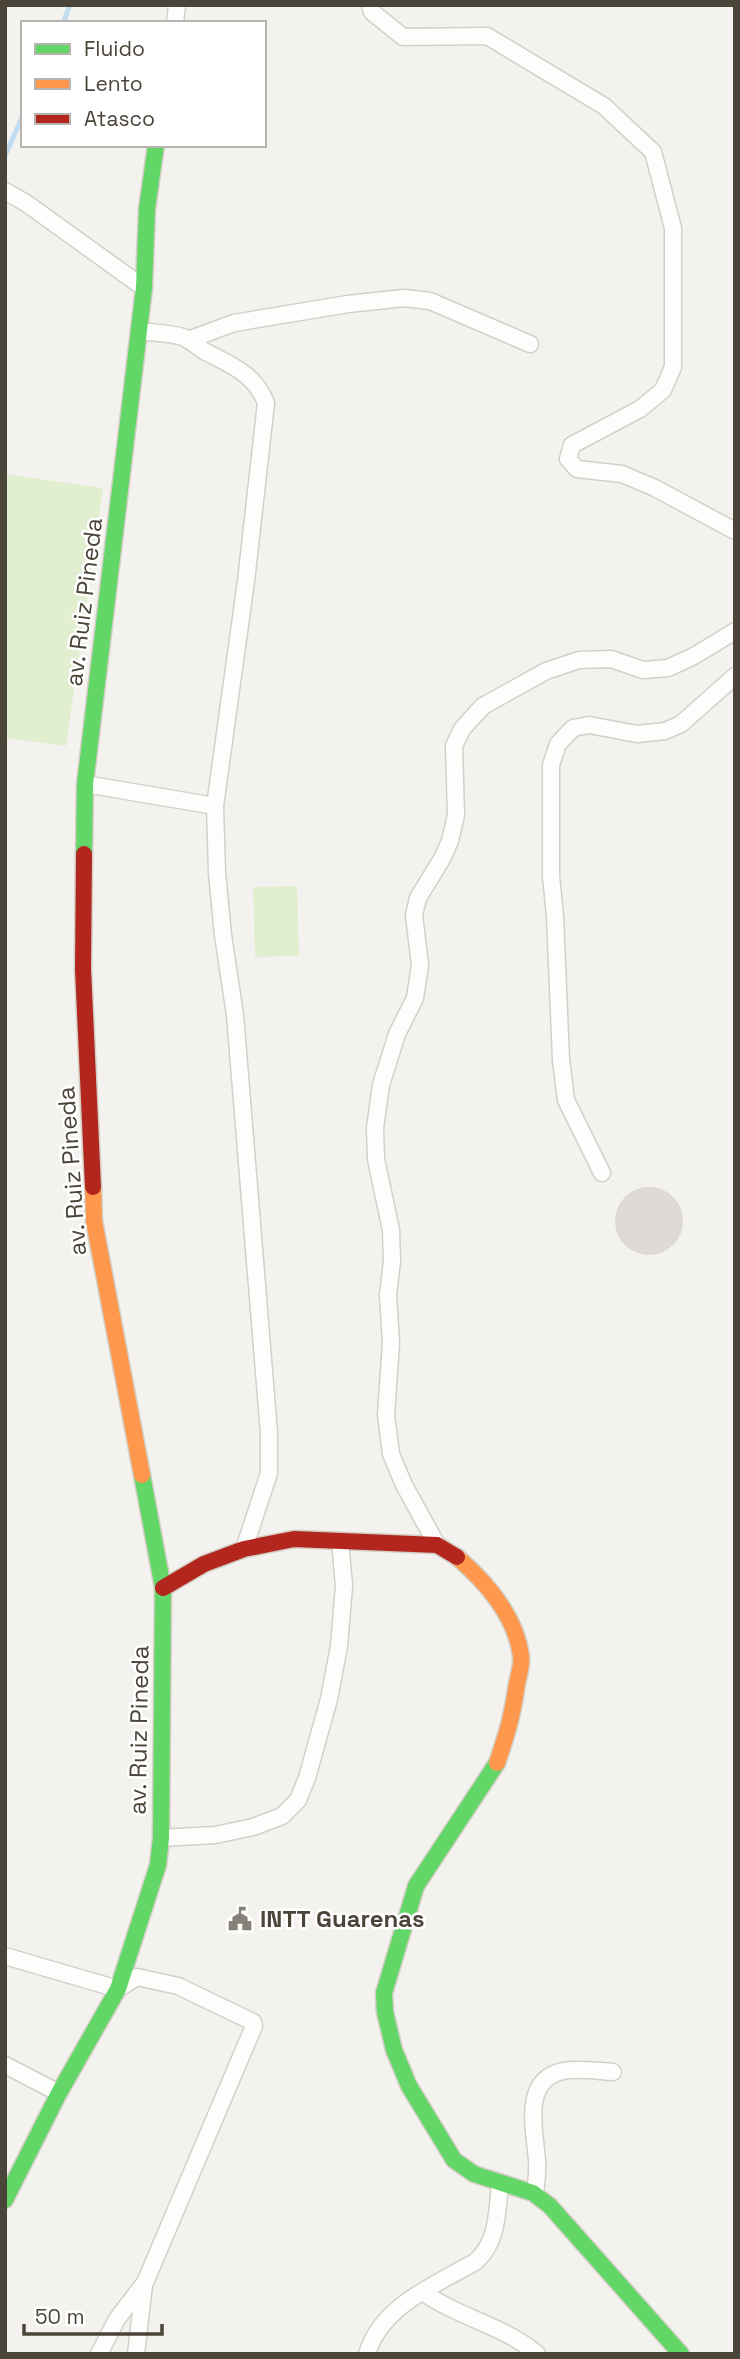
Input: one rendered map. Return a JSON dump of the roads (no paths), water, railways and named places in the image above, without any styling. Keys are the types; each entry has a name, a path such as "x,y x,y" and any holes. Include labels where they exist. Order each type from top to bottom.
{"street":[{"path":"370,5 372,12 403,37 487,36 604,106 653,152 673,228 673,367 663,390 640,409 572,445 568,460 577,469 622,474 655,488 735,531"},
{"name":"av. Ruiz Pineda","path":"5,2200 59,2092 118,1989 158,1865 160,1838 163,1588 94,1221 83,969 85,784 144,288 147,209 156,147"},
{"path":"5,191 26,203 144,288"},
{"path":"188,340 234,323 348,304 404,298 430,301 530,344"},
{"path":"139,331 188,340 247,375 261,389 266,403 246,581 215,806 218,886 235,1015 269,1433 269,1473 244,1549"},
{"path":"437,1545 404,1485 391,1454 389,1441 386,1415 391,1343 388,1295 392,1261 391,1230 376,1159 375,1128 381,1085 397,1034 415,998 420,965 414,915 418,898 443,857 456,814 454,746 462,729 483,706 546,671 579,660 601,659 611,659 643,670 668,668 735,631"},
{"path":"602,1173 566,1100 561,1060 551,876 551,765 558,744 573,728 589,725 637,733 665,731 681,724 735,676"},
{"path":"85,784 215,806"},
{"path":"163,1588 204,1564 244,1549 295,1539 437,1545 458,1558 477,1575 497,1600 513,1628 521,1658 512,1720 496,1765 416,1886 384,1993 384,2009 394,2054 415,2099 443,2144 463,2169 535,2194 550,2206 681,2354"},
{"path":"160,1838 215,1835 253,1827 282,1816 298,1801 329,1699 339,1646 344,1586 340,1541"},
{"path":"5,1956 118,1989 131,1980 143,1977 178,1986 251,2021 254,2026 144,2285 117,2319 100,2354"},
{"path":"5,2065 59,2092"},
{"path":"535,2194 537,2164 533,2106 542,2081 553,2074 578,2069 612,2072"},
{"path":"367,2354 380,2325 423,2292 484,2255 496,2222 500,2184"},
{"path":"136,2354 144,2285"},
{"path":"423,2292 440,2305 482,2323 537,2354"}],"waterway":[{"path":"64,21 70,5"},
{"path":"5,156 21,120"}],"place":[{"name":"INTT Guarenas","path":"240,1919"}]}
